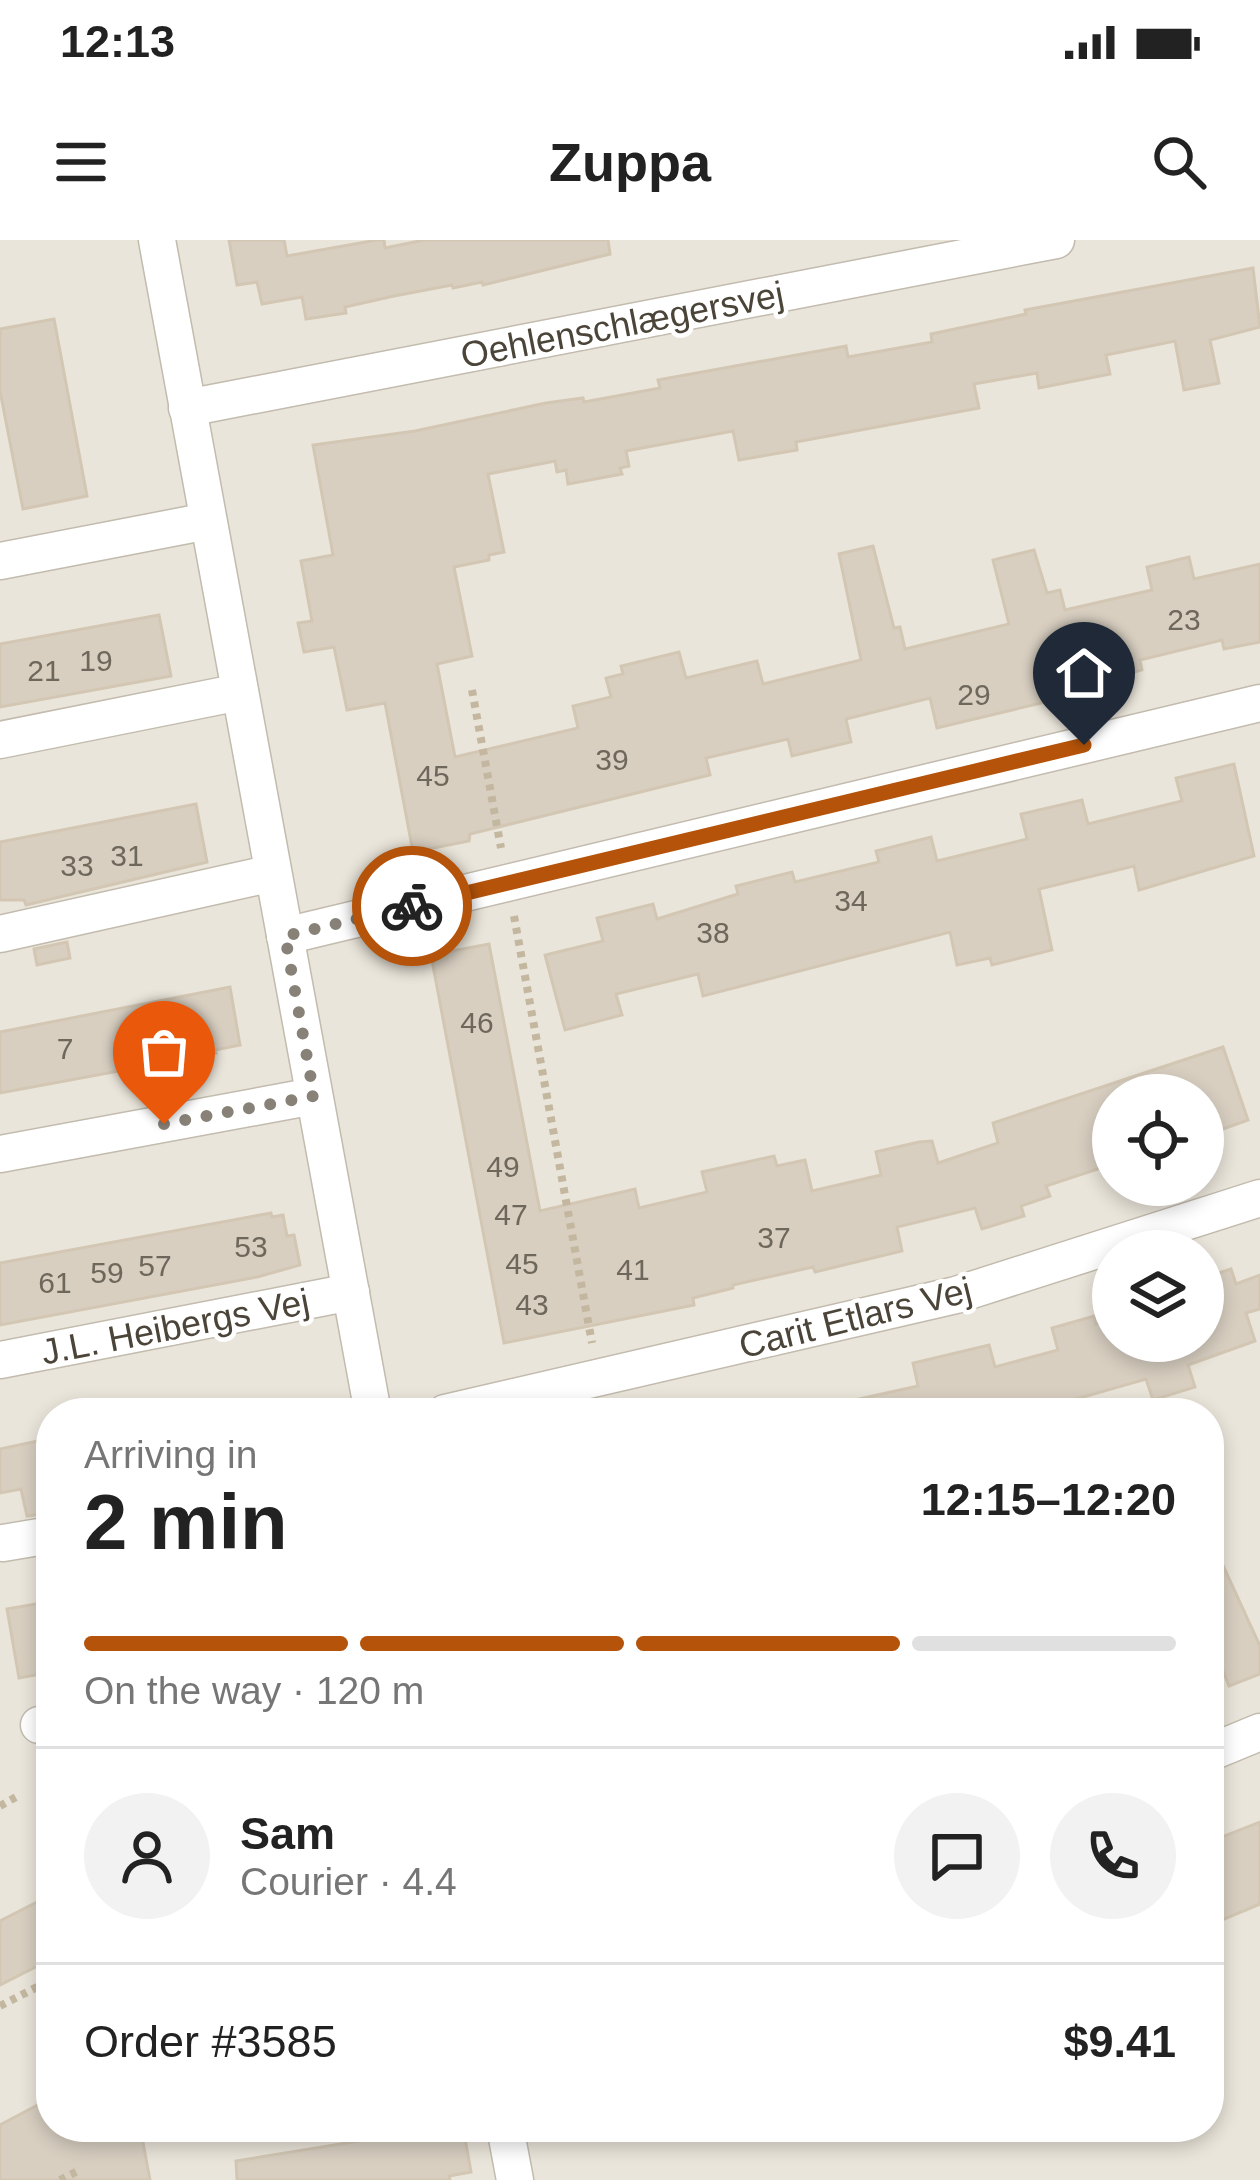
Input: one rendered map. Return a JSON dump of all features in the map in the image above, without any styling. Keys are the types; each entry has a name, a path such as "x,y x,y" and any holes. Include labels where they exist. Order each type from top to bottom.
{"street":[{"name":"J.L. Heibergs Vej","path":"157,240 371,1398"},
{"name":"Oehlenschlægersvej","path":"187,408 1056,240"},
{"path":"0,561 208,521"},
{"path":"0,740 240,692"},
{"path":"285,936 1260,703"},
{"path":"0,934 273,873"},
{"path":"0,1154 314,1096"},
{"name":"Carit Etlars Vej","path":"511,1398 956,1295 1260,1198"},
{"name":"J.L. Heibergs Vej","path":"0,1360 350,1292"},
{"path":"3,1544 36,1537"},
{"path":"1224,1747 1260,1732"},
{"path":"508,2142 515,2180"}],"path":[{"path":"472,690 598,1378"},
{"path":"0,1806 16,1797"},
{"path":"0,2006 36,1987"},
{"path":"60,2180 80,2170"}],"shaded area":[{"path":"0,240 1260,240 1260,2180 0,2180"}],"building":[{"path":"229,240 284,240 287,256 377,240 384,240 385,248 424,240 608,240 610,254 483,285 452,285 394,296 345,307 346,313 306,319 302,297 262,304 257,282 237,285"},
{"path":"1253,268 1260,327 1210,340 1219,383 1184,390 1175,341 1106,355 1110,374 1039,388 1037,373 974,384 979,408 796,442 797,450 739,460 733,431 626,451 629,466 620,468 622,474 568,484 566,470 557,472 555,461 488,474 504,552 454,567 472,656 437,664 455,757 578,728 573,706 611,697 606,678 623,674 621,666 679,652 686,678 757,661 763,684 861,660 839,554 873,546 894,628 900,627 905,649 1009,624 993,560 1034,550 1047,593 1060,590 1065,610 1152,590 1147,567 1189,557 1194,579 1260,564 1260,642 1224,649 1222,640 1140,660 1142,670 1103,680 1104,688 937,728 930,698 846,719 851,742 792,756 788,739 706,758 710,775 413,852 385,703 347,710 334,647 304,652 298,623 312,621 301,561 333,555 313,445 415,431 546,403 583,398 584,402 660,388 658,380 846,346 848,357 932,342 931,334 1026,314 1025,310"},
{"path":"54,319 87,496 23,509 0,391 0,329"},
{"path":"159,615 171,676 0,707 0,644"},
{"path":"1234,764 1254,856 1139,890 1134,866 1039,889 1052,950 992,965 990,958 957,965 950,932 703,996 698,974 616,994 622,1015 565,1030 545,955 603,941 597,918 653,904 657,919 738,894 736,886 792,872 795,882 879,862 876,851 931,837 937,861 1027,839 1021,814 1082,800 1088,824 1182,801 1176,778"},
{"path":"196,804 207,862 26,905 24,900 0,900 0,842"},
{"path":"67,942 70,958 37,965 34,949"},
{"path":"489,944 540,1211 635,1189 639,1208 707,1192 702,1172 774,1156 777,1166 805,1160 812,1191 881,1175 876,1152 932,1141 938,1163 998,1143 993,1123 1092,1090 1092,1171 1046,1186 1050,1196 1021,1206 1024,1216 982,1229 975,1208 897,1227 902,1251 733,1285 693,1298 694,1305 504,1343 431,955"},
{"path":"230,987 240,1045 0,1093 0,1032"},
{"path":"1223,1047 1248,1120 1224,1129 1224,1074 1141,1074"},
{"path":"271,1213 272,1217 283,1215 287,1236 294,1235 300,1265 0,1325 0,1263"},
{"path":"1231,1269 1236,1284 1260,1275 1260,1309 1246,1313 1255,1341 1224,1352 1224,1271"},
{"path":"1092,1317 1092,1362 1196,1362 1188,1365 1195,1387 1159,1398 1152,1398 1146,1379 1080,1398 864,1398 918,1386 913,1363 989,1345 995,1367 1058,1350 1052,1328"},
{"path":"36,1441 36,1515 27,1516 21,1489 0,1493 0,1449"},
{"path":"1224,1568 1260,1646 1260,1674 1229,1686 1224,1673"},
{"path":"36,1604 36,1675 19,1678 7,1609"},
{"path":"1260,1822 1260,1904 1224,1919 1224,1836"},
{"path":"36,1903 36,1967 0,1985 0,1921"},
{"path":"36,2106 36,2142 143,2142 150,2180 0,2180 0,2125"},
{"path":"353,2142 466,2142 471,2172 449,2176 450,2180 237,2180 236,2161"}],"way so far":[{"path":"164,1124 314,1096 285,936 412,906"}],"route":[{"path":"412,906 1084,745"}]}
